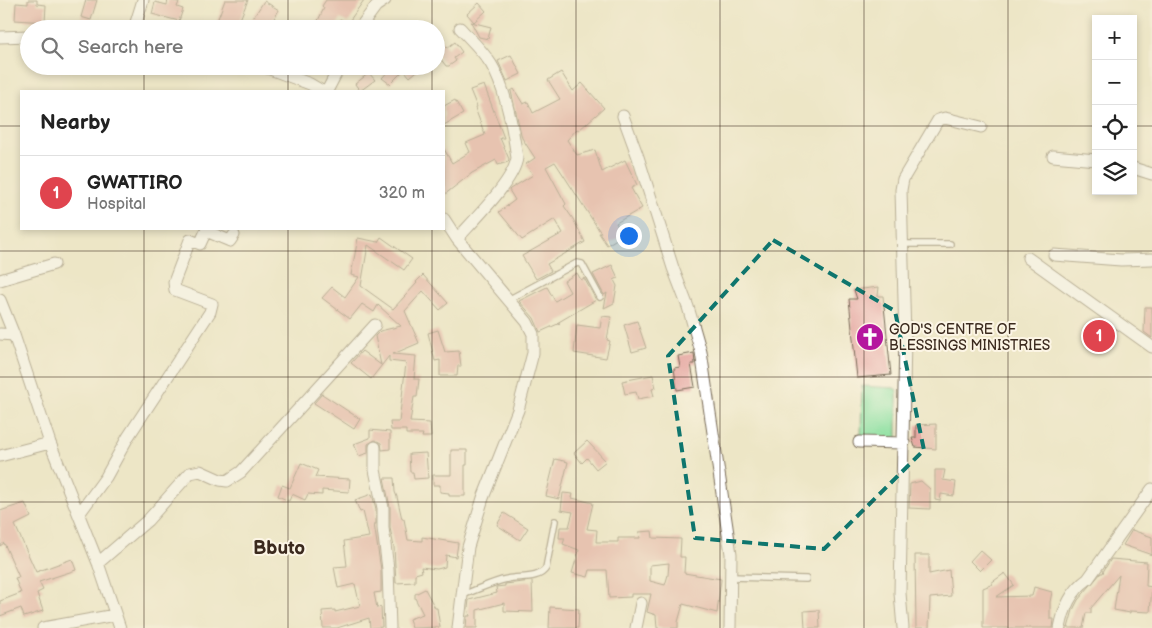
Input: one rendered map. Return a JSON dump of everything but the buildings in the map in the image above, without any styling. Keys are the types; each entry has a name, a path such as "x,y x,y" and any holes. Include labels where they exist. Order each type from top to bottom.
{"street":[{"path":"137,20 143,0"},
{"path":"366,20 376,6 385,0"},
{"path":"457,239 489,204 510,176 516,166 517,158 507,106 497,74 490,62 460,28"},
{"path":"0,37 20,36"},
{"path":"286,75 320,90"},
{"path":"328,90 335,75"},
{"path":"623,116 673,268 688,307 700,352 731,554 730,628"},
{"path":"903,628 900,592 905,338 901,190 903,179 938,120 945,118 981,127"},
{"path":"1054,156 1092,160"},
{"path":"1137,169 1152,174"},
{"path":"445,221 457,239 526,322 533,334 534,353 518,410 483,498 468,547 458,628"},
{"path":"79,514 106,477 128,437 210,312 212,304 175,290 174,282 190,240 200,244 206,231 230,241 234,235"},
{"path":"1054,255 1121,260 1152,259"},
{"path":"1028,258 1152,347"},
{"path":"0,280 54,264"},
{"path":"0,300 14,334 50,443 98,563 120,628"},
{"path":"98,563 148,520 190,473 200,470 220,480 227,481 241,472 375,325"},
{"path":"0,334 14,334"},
{"path":"859,442 904,443"},
{"path":"0,456 50,443"},
{"path":"375,447 375,470 383,508 390,628"},
{"path":"1060,628 1062,615 1068,600 1077,587 1088,579 1152,489"},
{"path":"636,628 641,603"},
{"path":"43,628 115,615"}],"lane":[{"path":"903,244 950,244"},
{"path":"508,300 577,263 582,264 600,297"},
{"path":"462,595 506,579 538,575 544,572 555,520"},
{"path":"731,577 806,579"}],"highlighted area":[{"path":"773,240 895,311 924,450 824,549 695,538 668,356"}],"green space":[{"path":"862,386 894,388 897,390 897,440 861,438"}],"place":[{"name":"GWATTIRO","path":"1099,336"},
{"name":"GOD'S CENTRE OF BLESSINGS MINISTRIES","path":"870,337"}],"district":[{"name":"Bbuto","path":"279,547"}]}
